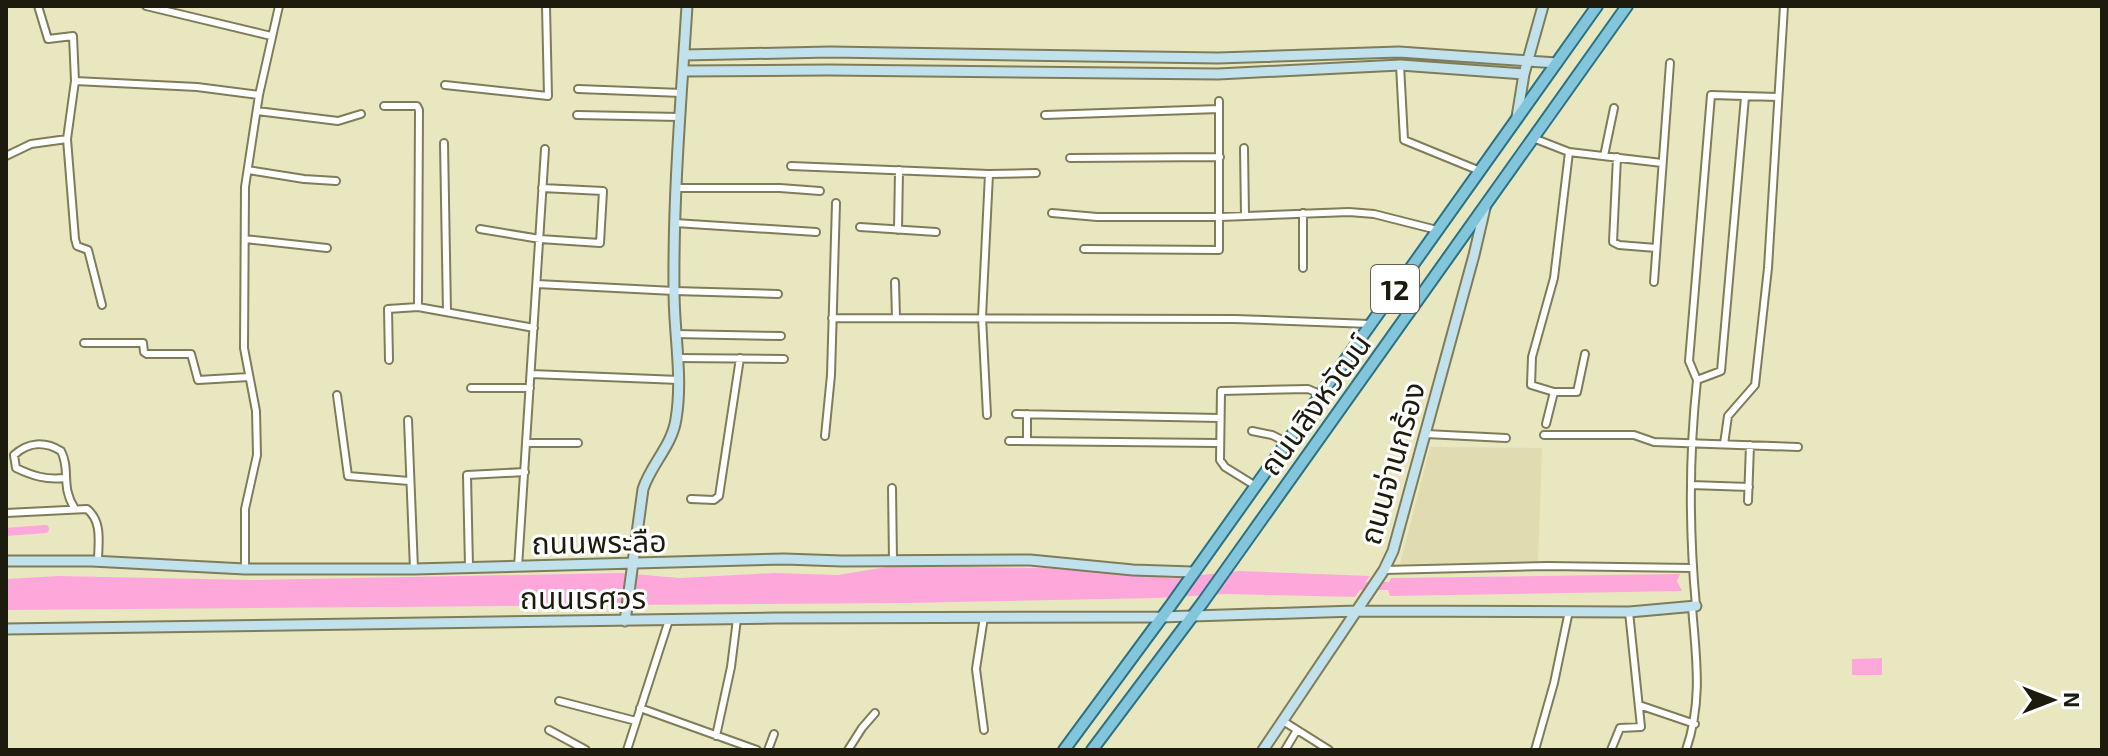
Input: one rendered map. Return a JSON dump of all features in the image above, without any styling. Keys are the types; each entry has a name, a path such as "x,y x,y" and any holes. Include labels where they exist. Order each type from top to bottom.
{"main road":[{"name":"ถนนสิงหวัฒน์","path":"1064,750 1171,605 1597,6"},
{"name":"ถนนสิงหวัฒน์","path":"1092,750 1203,602 1627,6"}],"street":[{"path":"38,6 48,39 73,36 75,81 67,139 75,239 77,246 88,250 102,305"},
{"path":"146,6 169,9 271,36"},
{"path":"245,569 245,509 257,455 256,411 244,348 248,170 259,95 279,6"},
{"path":"445,85 548,96 546,6"},
{"path":"626,615 643,489 647,476 674,431 679,380 675,334 675,223 687,6"},
{"path":"1517,117 1524,74 1543,6"},
{"path":"1724,444 1728,416 1755,385 1768,268 1784,6"},
{"path":"684,55 830,52 1218,58 1399,52 1557,63"},
{"path":"1654,282 1670,63"},
{"path":"683,71 1218,74 1400,65 1524,74"},
{"path":"1400,65 1405,141 1480,171"},
{"path":"75,81 197,87 259,95"},
{"path":"578,89 682,93"},
{"path":"1686,750 1695,724 1698,698 1691,485 1697,380 1689,361 1711,95 1778,97"},
{"path":"1697,380 1721,371 1745,97"},
{"path":"1045,115 1219,105 1219,250 1084,249"},
{"path":"384,106 417,106 419,110 418,307"},
{"path":"1604,156 1614,108"},
{"path":"257,111 338,121 361,114"},
{"path":"577,115 680,117"},
{"path":"1533,138 1569,152 1662,163"},
{"path":"6,156 31,144 67,139"},
{"path":"444,143 447,312"},
{"path":"1244,148 1245,216"},
{"path":"518,567 545,149"},
{"path":"1569,152 1554,278 1532,357 1531,385 1554,392 1577,392 1585,354"},
{"path":"1070,158 1220,157"},
{"path":"1617,157 1613,242 1617,245 1656,248"},
{"path":"791,166 1036,173"},
{"path":"248,170 336,181"},
{"path":"898,230 899,170"},
{"path":"987,415 982,317 989,174"},
{"path":"480,229 540,239 600,243 603,191 542,188"},
{"path":"677,188 820,191"},
{"path":"825,436 831,375 836,203"},
{"name":"ถนนจ่านกร้อง","path":"1263,750 1384,570 1393,551 1485,205"},
{"path":"1052,213 1097,217 1220,217 1349,212 1374,214 1437,230"},
{"path":"1303,213 1303,268"},
{"path":"675,223 816,232"},
{"path":"860,227 936,232"},
{"path":"245,239 327,248"},
{"path":"895,282 896,318"},
{"path":"537,284 778,294"},
{"path":"389,360 388,309 418,307 534,328"},
{"path":"832,318 1235,319 1370,324"},
{"path":"675,334 781,336"},
{"path":"84,343 143,343 147,354 191,354 198,380 249,377"},
{"path":"677,358 784,359"},
{"path":"691,499 714,500 719,496 740,358"},
{"path":"531,374 679,380"},
{"path":"471,388 530,388"},
{"path":"1254,485 1222,464 1218,443 1221,391 1308,389 1320,394"},
{"path":"1546,424 1554,392"},
{"path":"337,395 348,476 409,481"},
{"path":"1016,414 1219,418"},
{"path":"1027,414 1027,441"},
{"path":"408,420 414,569"},
{"path":"1252,431 1286,442"},
{"path":"1426,434 1506,438"},
{"path":"1544,435 1634,435 1654,442 1798,447"},
{"path":"1009,441 1218,443"},
{"path":"527,443 578,443"},
{"path":"64,478 43,479 16,468 14,455 28,445 55,447 64,455 67,497 75,509"},
{"path":"1748,501 1750,445"},
{"path":"469,567 467,475 525,472"},
{"path":"1691,485 1749,487"},
{"path":"892,488 893,561"},
{"path":"6,513 87,509 98,525 98,562"},
{"name":"ถนนพระลือ","path":"6,561 245,569 414,569 632,567 784,559 1042,560 1133,570 1193,572"},
{"path":"1384,570 1547,566 1693,568"},
{"name":"ถนนเรศวร","path":"6,629 626,615 669,620 1160,617 1356,611 1629,612 1694,606"},
{"path":"1535,750 1554,683 1569,611"},
{"path":"1611,750 1620,728 1641,727 1629,612"},
{"path":"984,617 976,669 984,730"},
{"path":"716,736 731,667 737,619"},
{"path":"627,750 669,620"},
{"path":"559,701 636,721"},
{"path":"1639,705 1695,724"},
{"path":"640,708 757,750"},
{"path":"848,750 875,713"},
{"path":"1283,721 1329,750"},
{"path":"549,730 586,750"},
{"path":"1285,750 1297,730"},
{"path":"768,750 774,734"}],"shaded area":[{"path":"1430,447 1542,448 1538,561 1400,564"},
{"path":"893,566 1043,568 1173,578 1240,571 1370,576 1355,597 1224,594 903,603 6,610 6,579 58,576 253,580 621,573 680,578 774,573 838,575"},
{"path":"1680,574 1677,581 1682,591 1390,596 1387,586 1391,578"},
{"path":"1882,658 1882,675 1852,675 1852,659"}],"waterway":[{"path":"6,532 45,529"},
{"path":"1355,586 1397,586"}]}
